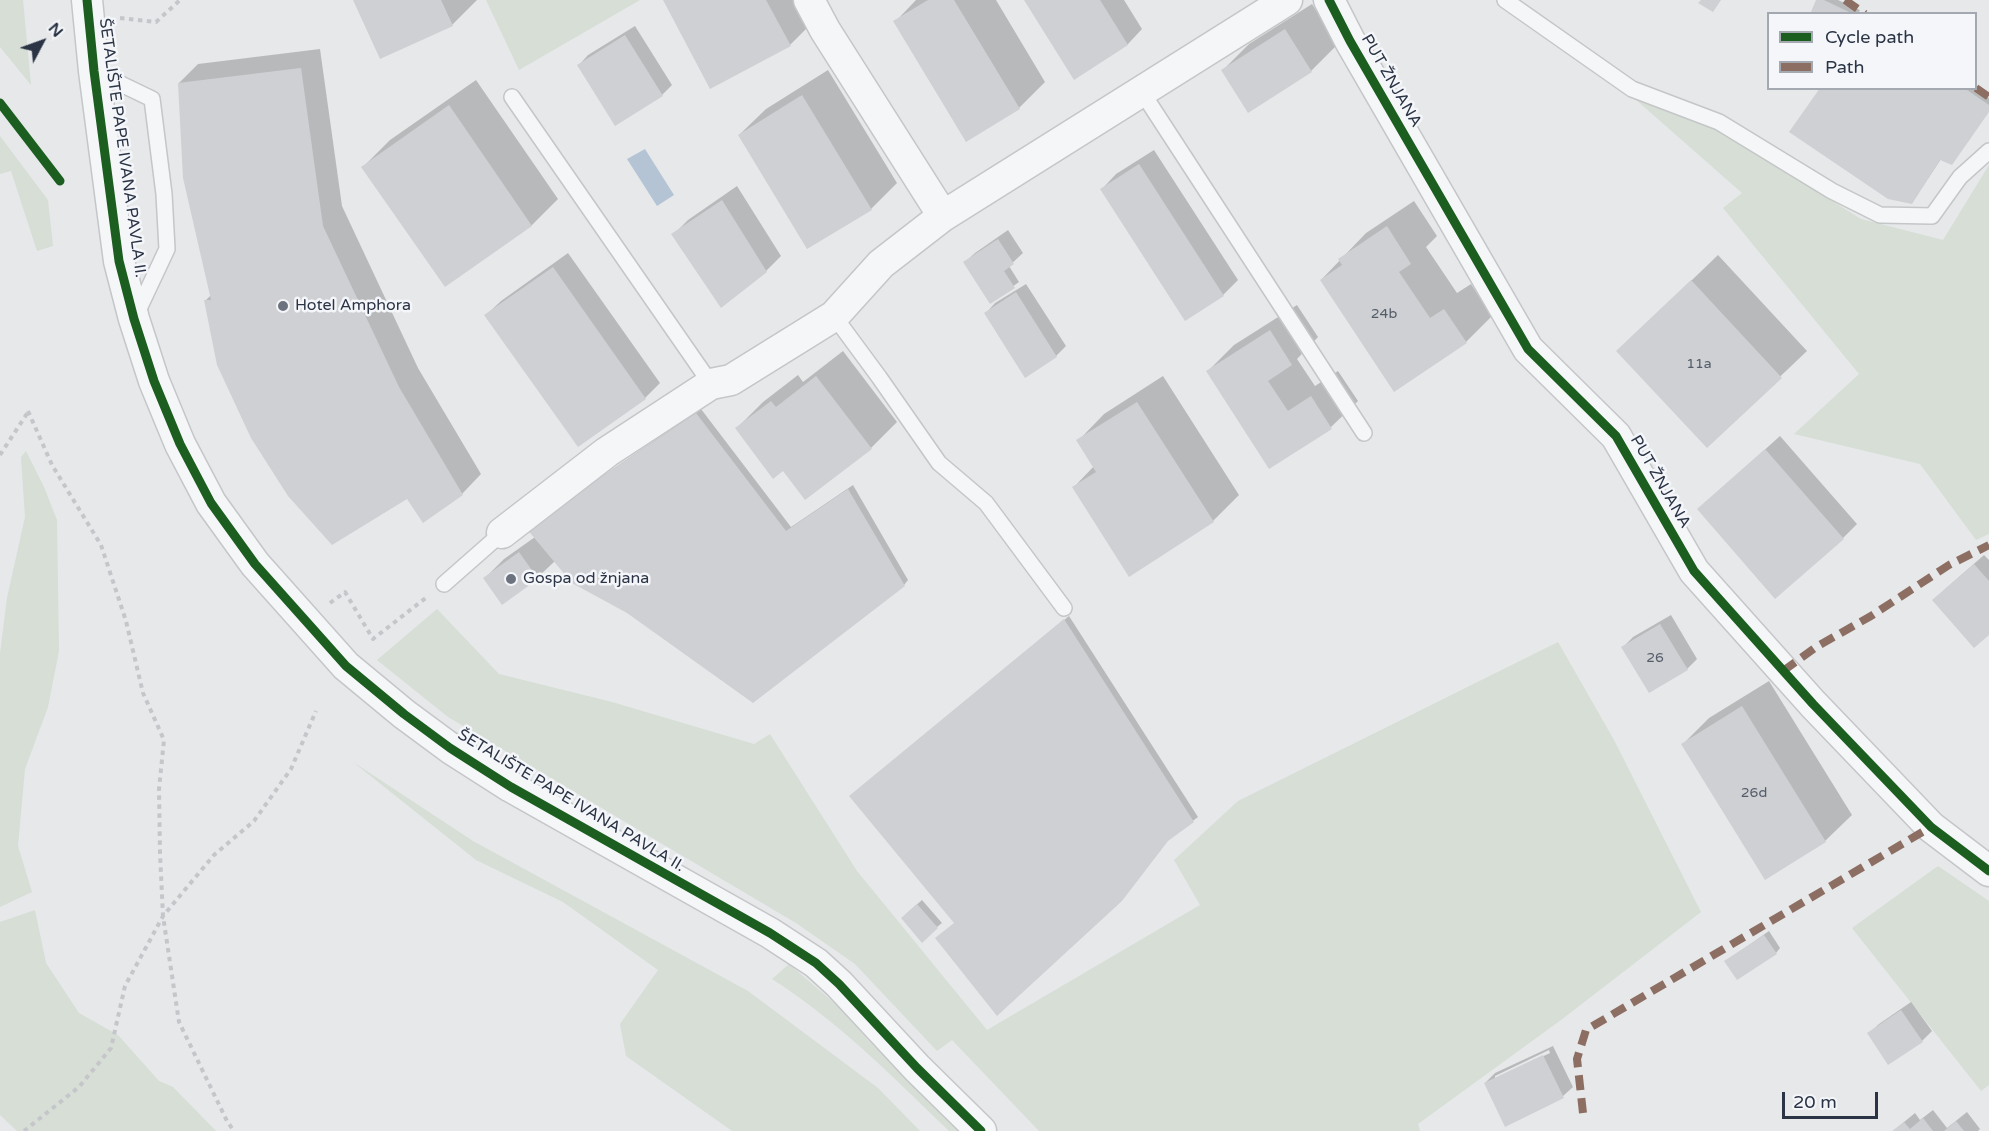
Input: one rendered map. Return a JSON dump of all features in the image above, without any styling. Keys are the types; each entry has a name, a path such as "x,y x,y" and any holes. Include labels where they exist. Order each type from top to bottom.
{"street":[{"path":"809,0 825,30 943,216"},
{"path":"502,533 607,452 711,384 731,380 834,316 881,264 943,216 1287,0"},
{"name":"PUT ŽNJANA","path":"1329,0 1350,41 1528,349 1616,436 1694,571 1813,704 1930,827 1989,871"},
{"name":"ŠETALIŠTE PAPE IVANA PAVLA II.","path":"99,9 94,72 119,261 134,319 154,381 180,444 211,503 255,564 346,666 450,748 511,787 770,933 816,963 856,1001 917,1068 981,1131"}],"lane":[{"path":"1505,0 1632,88 1719,122 1832,191 1880,215 1932,216 1960,177 1989,151"},
{"path":"94,72 152,99 164,194 167,249 134,319"},
{"path":"1142,92 1364,433"},
{"path":"512,97 711,384"},
{"path":"834,316 939,463 986,503 1064,608"},
{"path":"444,584 502,533"}],"path":[{"path":"99,9 156,22 180,0"},
{"path":"0,455 28,411 52,465 101,545 126,621 143,693 164,740 159,789 163,916 179,1022 234,1131"},
{"path":"306,622 345,592 373,639 444,584"},
{"path":"24,1131 78,1087 111,1048 125,986 163,916 214,855 254,821 291,769 316,711"}],"shaded area":[{"path":"0,0 23,0 31,85 0,47"},
{"path":"486,0 640,0 519,70"},
{"path":"1626,91 1716,128 1861,219 1943,240 1989,165 1989,534 1976,540 1920,464 1794,434 1859,374 1723,208 1742,193"},
{"path":"0,136 48,200 53,246 37,251 11,171 0,174"},
{"path":"26,451 57,520 59,651 48,707 25,769 18,846 32,892 0,907 0,653 7,598 25,517 21,457"},
{"path":"437,609 499,674 612,702 754,744 770,734 857,871 987,1030 1200,905 1174,860 1238,801 1558,642 1614,740 1701,912 1561,1020 1418,1124 1420,1131 1039,1131 952,1040 937,1051 855,964 796,923 448,717 377,660"},
{"path":"353,762 473,841 748,991 878,1088 920,1131 732,1131 626,1056 620,1024 658,970 563,902 476,860"},
{"path":"1938,866 1989,901 1989,1085 1981,1091 1852,928"},
{"path":"35,910 46,963 79,1013 118,1035 159,1081 173,1087 216,1131 17,1131 0,1115 0,922"},
{"path":"789,964 839,1007 868,1040 959,1131 949,1131 842,1031 772,979"}],"water":[{"path":"645,149 674,195 657,206 627,159"}],"building":[{"path":"353,0 441,0 453,26 380,59"},
{"path":"663,0 766,0 791,46 710,89"},
{"path":"928,0 954,0 1020,109 966,142 893,21"},
{"path":"1024,0 1100,0 1128,45 1074,80"},
{"path":"1701,0 1721,0 1713,12 1698,3"},
{"path":"1816,0 1824,0 1849,12 1811,12"},
{"path":"1285,29 1312,72 1248,113 1221,70"},
{"path":"625,35 663,96 615,126 577,65"},
{"name":"Hotel Amphora","path":"301,68 323,226 399,387 463,495 423,523 407,499 332,545 288,496 251,438 217,365 204,300 211,300 183,178 178,83"},
{"path":"1819,90 1967,90 1989,105 1989,112 1952,165 1940,160 1912,204 1888,199 1789,132"},
{"path":"802,95 872,210 807,249 738,135"},
{"path":"449,105 532,226 445,287 361,167"},
{"path":"1139,164 1224,296 1185,321 1100,189"},
{"path":"722,200 767,272 721,308 671,234"},
{"path":"1387,226 1411,264 1399,272 1430,318 1444,309 1467,343 1394,392 1320,280 1342,265 1338,259"},
{"path":"998,239 1014,264 1004,271 1015,288 990,304 963,262"},
{"path":"553,267 646,399 578,447 484,315"},
{"path":"1691,280 1782,378 1707,448 1616,351"},
{"path":"1016,292 1057,357 1025,378 984,313"},
{"path":"1270,330 1292,365 1268,381 1288,411 1311,396 1332,429 1269,469 1206,371"},
{"path":"816,376 872,449 805,500 783,471 773,479 735,428 771,401 776,407"},
{"path":"1137,402 1214,522 1129,577 1072,487 1096,472 1076,440"},
{"path":"696,413 786,531 848,489 905,586 753,703 627,613 572,583 526,528"},
{"path":"1765,449 1844,539 1775,599 1697,509"},
{"name":"Gospa od žnjana","path":"519,552 538,579 502,605 483,578"},
{"path":"1974,564 1989,581 1989,635 1974,648 1932,600"},
{"path":"1064,619 1194,822 1168,841 1122,901 997,1016 935,938 954,923 849,796"},
{"path":"1660,624 1688,670 1649,693 1621,647"},
{"path":"1742,706 1826,842 1765,880 1681,744"},
{"path":"917,904 938,928 922,943 901,918"},
{"path":"1764,935 1777,954 1737,980 1724,961"},
{"path":"1901,1010 1923,1042 1888,1065 1867,1033"},
{"path":"1543,1055 1564,1098 1505,1127 1484,1083"},
{"path":"1923,1118 1933,1131 1892,1131 1904,1122 1910,1129"},
{"path":"1956,1121 1964,1131 1944,1131"}],"marked path":[{"path":"1845,0 1862,12"},
{"path":"1977,89 1989,97"},
{"path":"1783,671 1816,647 1871,616 1949,565 1989,545"},
{"path":"1583,1113 1577,1059 1586,1030 1931,827"}],"cycle path":[{"path":"87,0 119,261 134,319 154,381 180,444 211,503 255,564 346,666 450,748 511,787 770,933 816,963 981,1131"},
{"path":"1329,0 1350,41 1528,349 1616,436 1694,571 1813,704 1931,827 1989,871"},
{"path":"0,103 60,181"}],"place":[{"name":"Hotel Amphora","path":"283,306"},
{"name":"Gospa od žnjana","path":"511,579"}]}
